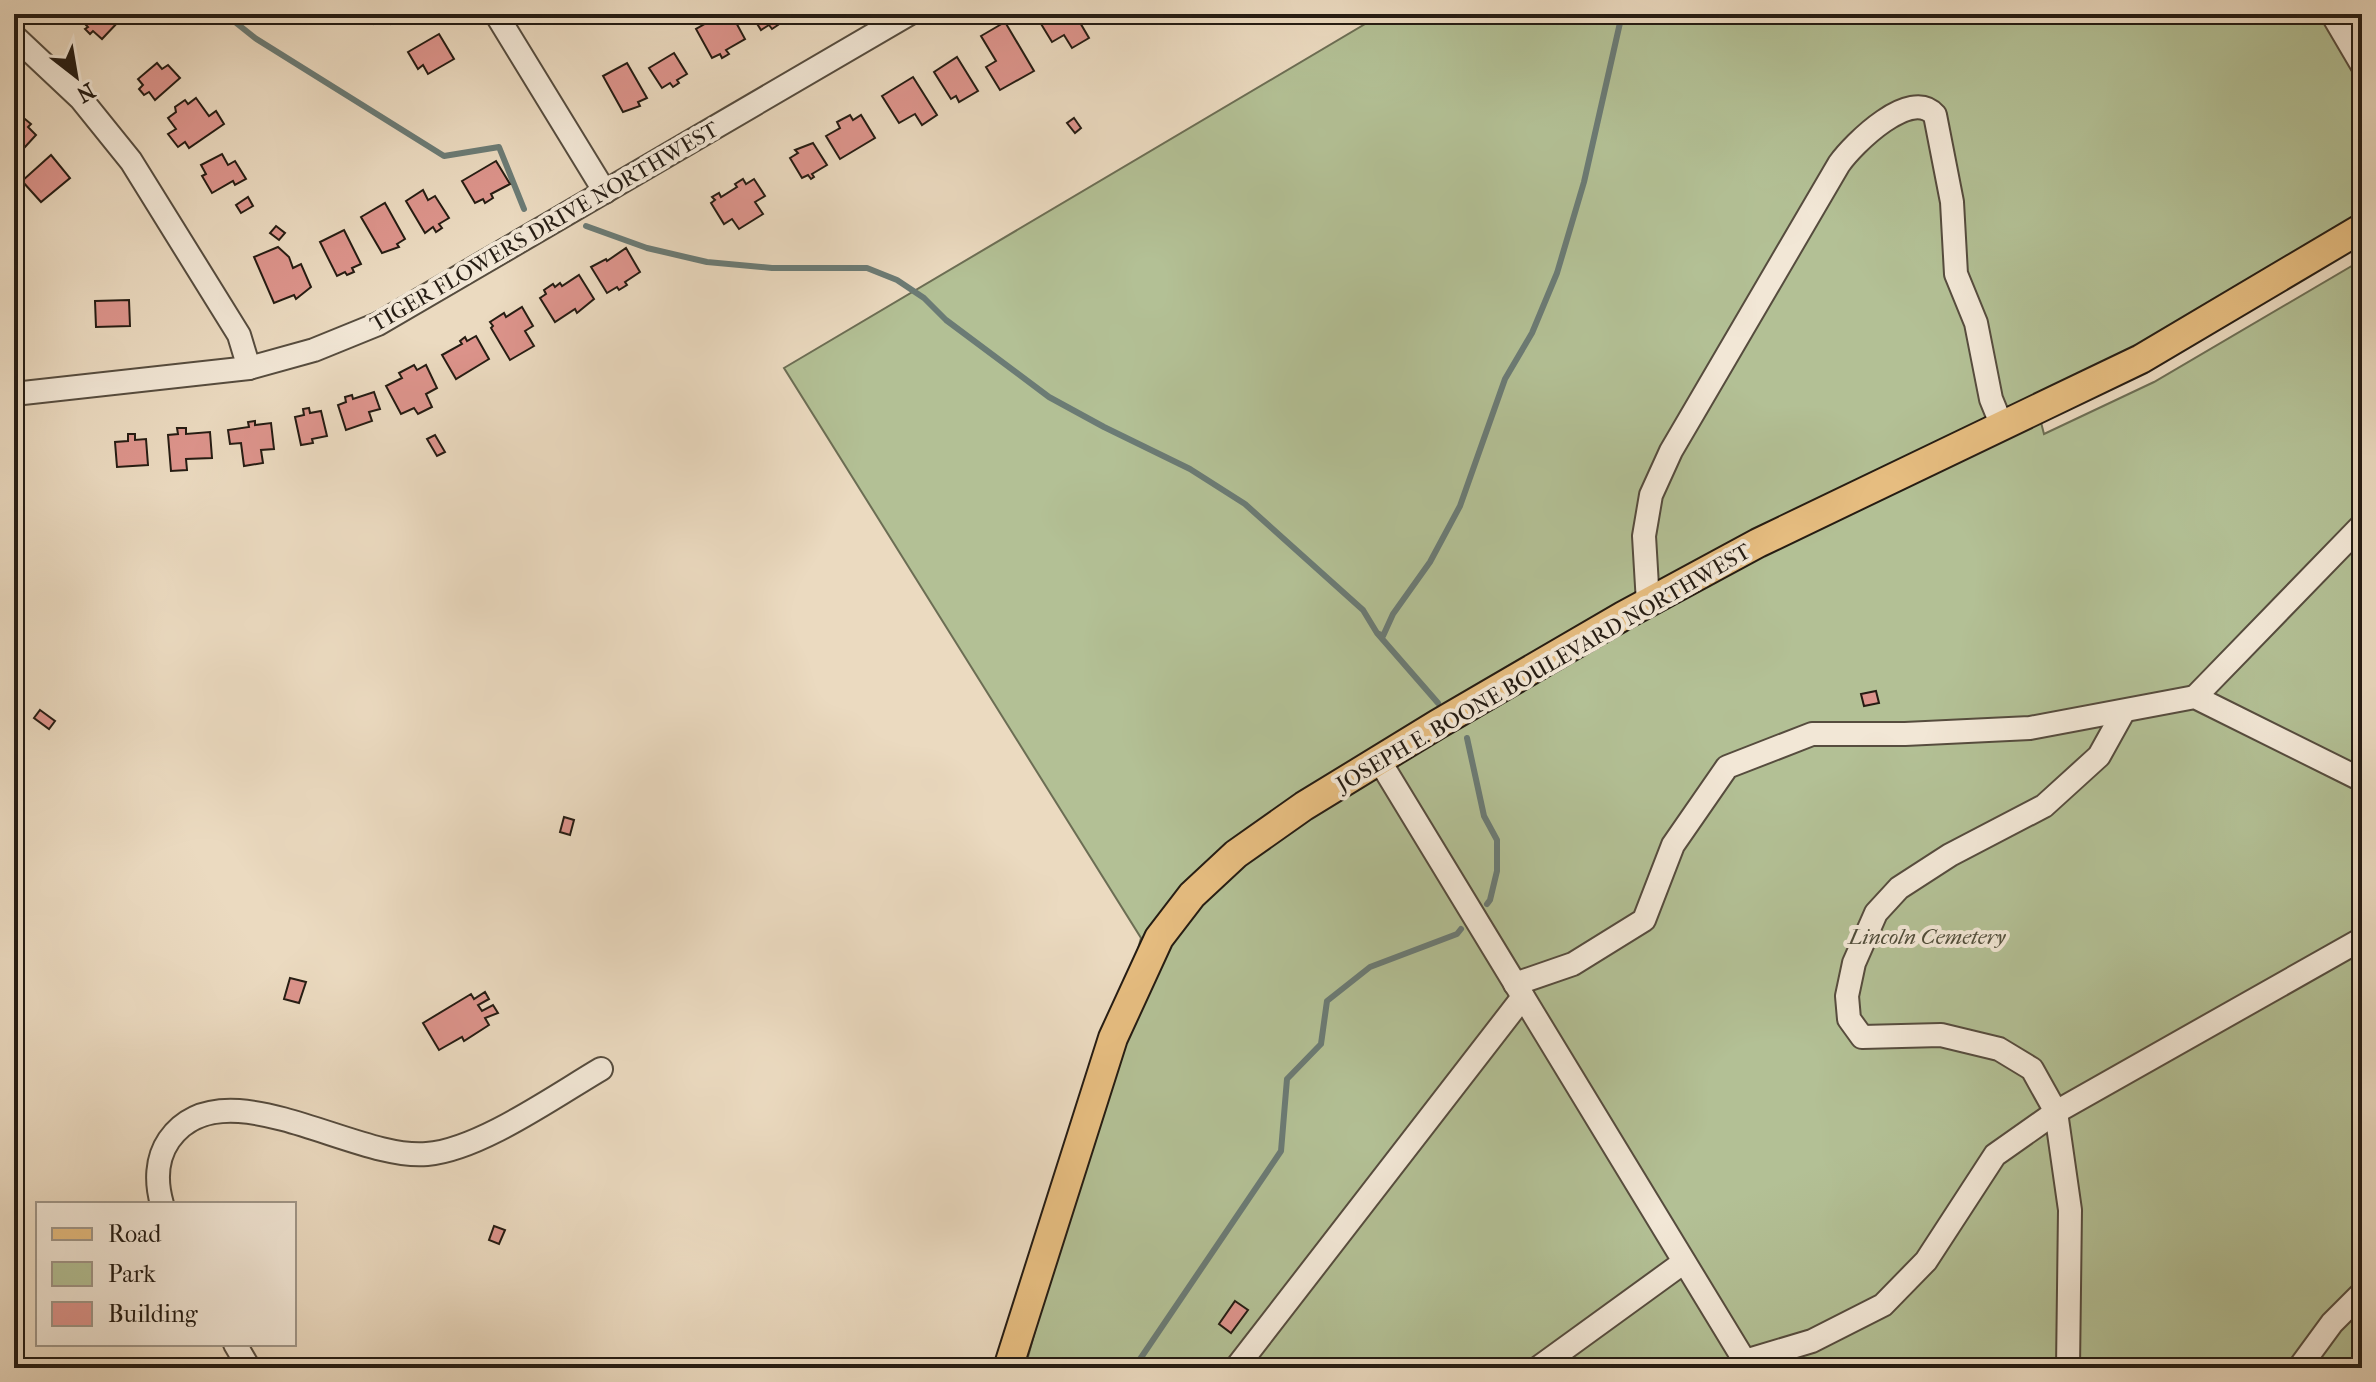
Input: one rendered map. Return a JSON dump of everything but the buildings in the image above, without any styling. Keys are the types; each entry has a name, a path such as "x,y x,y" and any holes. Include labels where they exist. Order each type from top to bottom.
{"main road":[{"name":"JOSEPH E. BOONE BOULEVARD NORTHWEST","path":"1008,1368 1113,1038 1159,938 1192,895 1236,854 1304,806 1379,760 1648,603 1758,543 2141,359 2362,228"}],"street":[{"path":"496,14 605,192"},
{"name":"TIGER FLOWERS DRIVE NORTHWEST","path":"14,394 249,368 314,350 378,324 909,14"},
{"path":"2332,14 2362,65"},
{"path":"14,36 81,99 131,161 239,335 249,368"},
{"path":"1648,603 1644,536 1651,495 1671,451 1839,164 1861,136 1897,115 1920,106 1929,108 1935,115 1952,202 1956,274 1976,323 1991,399 2002,426"},
{"path":"1236,1368 1519,991 1573,964 1644,920 1673,845 1727,767 1812,734 1905,734 2030,728 2195,697 2362,525"},
{"path":"2195,697 2362,780"},
{"path":"2068,1368 2070,1210 2056,1112 2032,1069 1999,1049 1941,1035 1862,1037 1849,1019 1847,996 1854,963 1876,913 1899,888 1950,855 2044,806 2099,756 2124,711"},
{"path":"1379,760 1747,1364 1812,1341 1883,1305 1926,1261 1995,1155 2056,1112 2362,939"},
{"path":"162,1202 157,1170 164,1147 175,1130 194,1116 238,1110 399,1155 429,1154 486,1136 601,1069"},
{"path":"1538,1368 1684,1262"},
{"path":"2299,1368 2332,1323 2362,1293"},
{"path":"236,1346 249,1368"}],"green space":[{"name":"Lincoln Cemetery","path":"1382,14 2324,14 2362,79 2362,212 2134,347 2034,395 2044,434 2154,382 2362,260 2362,1368 1025,1368 1141,938 784,368"}],"waterway":[{"path":"225,14 255,38 444,156 499,147 524,209"},
{"path":"1379,634 1383,636 1393,614 1430,562 1460,506 1505,379 1532,333 1557,273 1584,182 1622,14"},
{"path":"586,226 647,248 707,262 772,268 867,268 897,280 1049,397 1190,469 1245,504 1363,610 1377,633 1438,703"},
{"path":"1467,738 1484,816 1497,840 1497,871 1487,904"},
{"path":"1134,1368 1281,1151 1287,1079 1321,1044 1327,1001 1370,967 1457,934 1461,929"}]}
